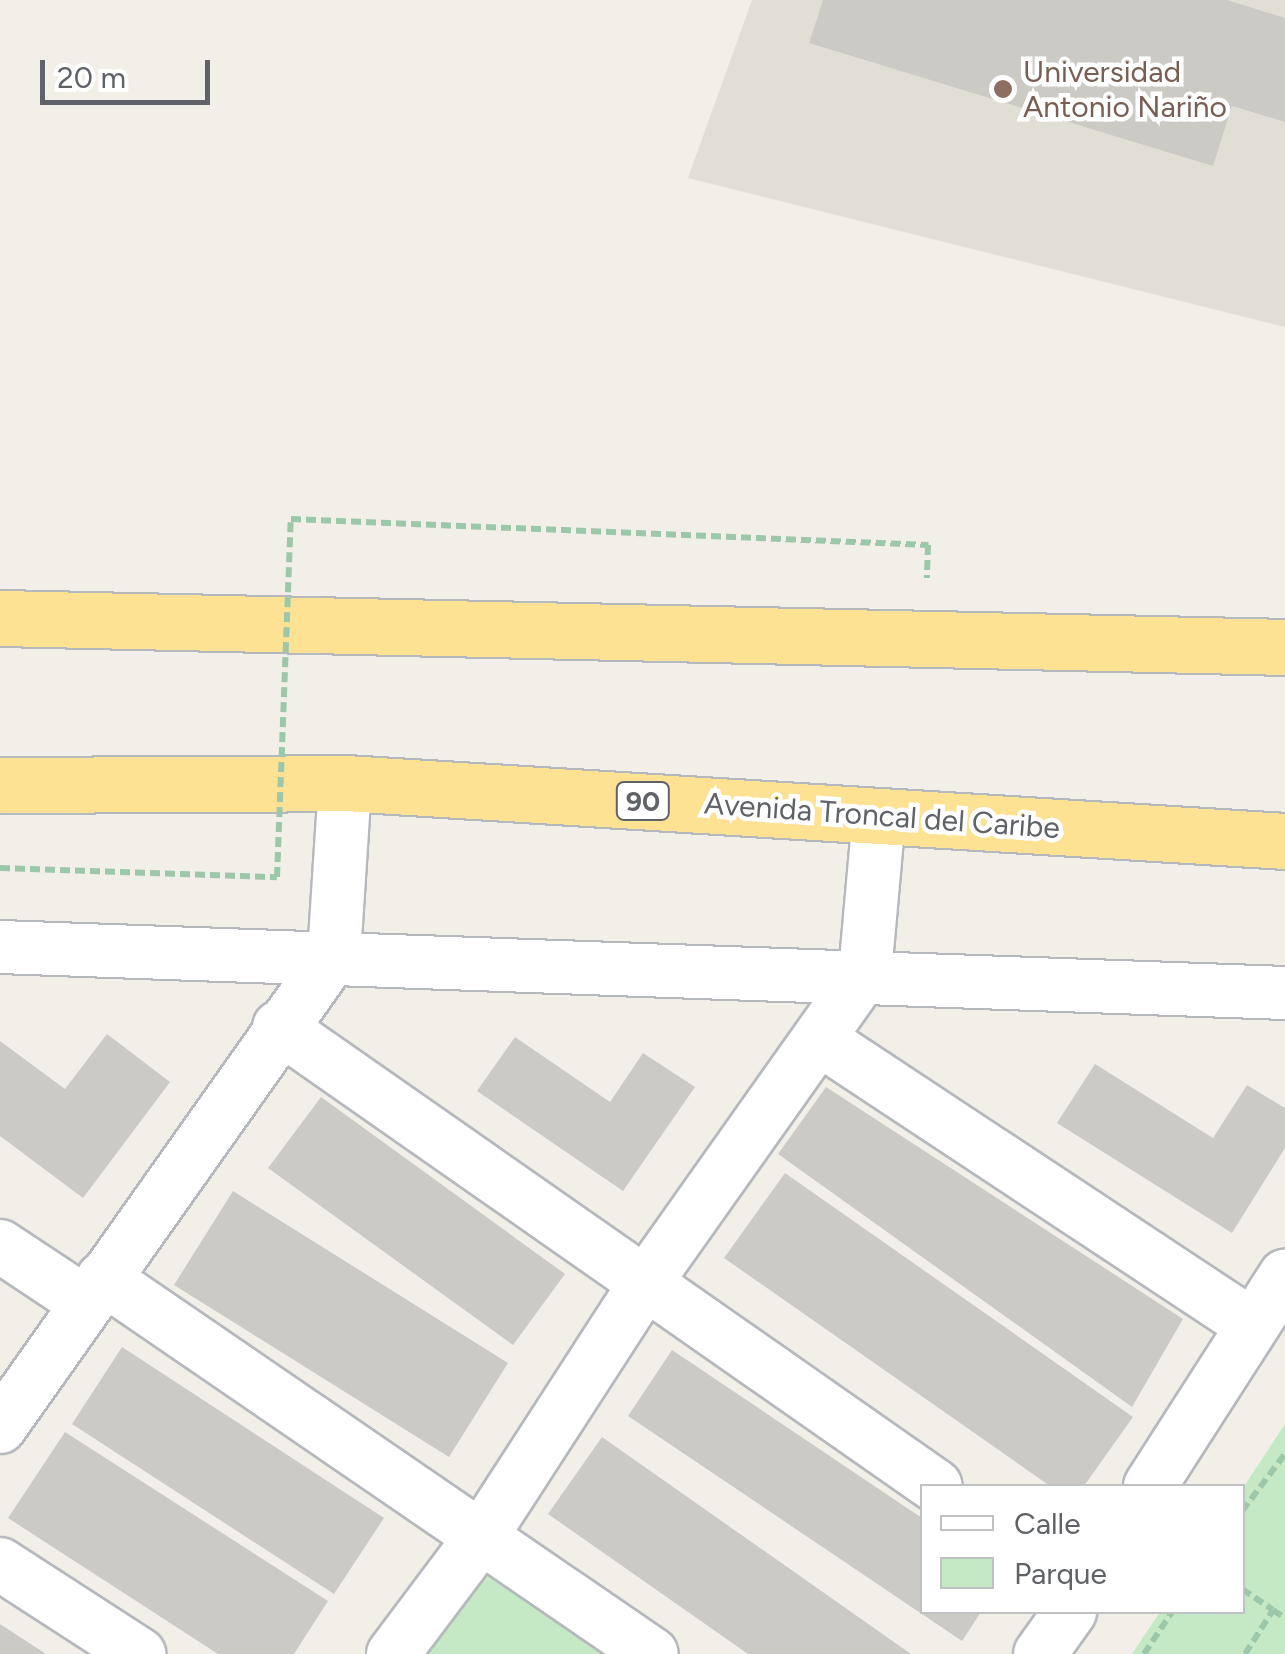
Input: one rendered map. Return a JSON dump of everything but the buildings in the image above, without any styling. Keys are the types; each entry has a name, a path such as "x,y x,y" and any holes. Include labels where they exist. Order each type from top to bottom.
{"highway":[{"path":"0,618 1285,648"},
{"name":"Avenida Troncal del Caribe","path":"0,784 345,783 1285,841"}],"street":[{"path":"0,1427 279,1027 334,955 345,783"},
{"path":"393,1654 483,1534 646,1282 865,973 880,816"},
{"path":"0,948 865,973 1285,992"},
{"path":"279,1027 933,1484"},
{"path":"819,1039 1252,1325"},
{"path":"0,1246 95,1291 483,1534 652,1654"},
{"path":"1151,1484 1285,1276"},
{"path":"0,1564 139,1654"},
{"path":"1040,1654 1069,1614"}],"path":[{"path":"0,868 277,878 290,519 928,544 928,578"},
{"path":"1245,1507 1285,1454"},
{"path":"1245,1590 1285,1618"},
{"path":"1246,1654 1273,1610"},
{"path":"1144,1654 1171,1614"}],"shaded area":[{"name":"Universidad Antonio Nariño","path":"752,0 1285,0 1285,327 688,178"}],"green space":[{"path":"1285,1424 1285,1654 1132,1654 1159,1614 1245,1614 1245,1485"},
{"path":"482,1573 609,1654 429,1654"}],"place":[{"name":"Universidad Antonio Nariño","path":"1003,89"}]}
